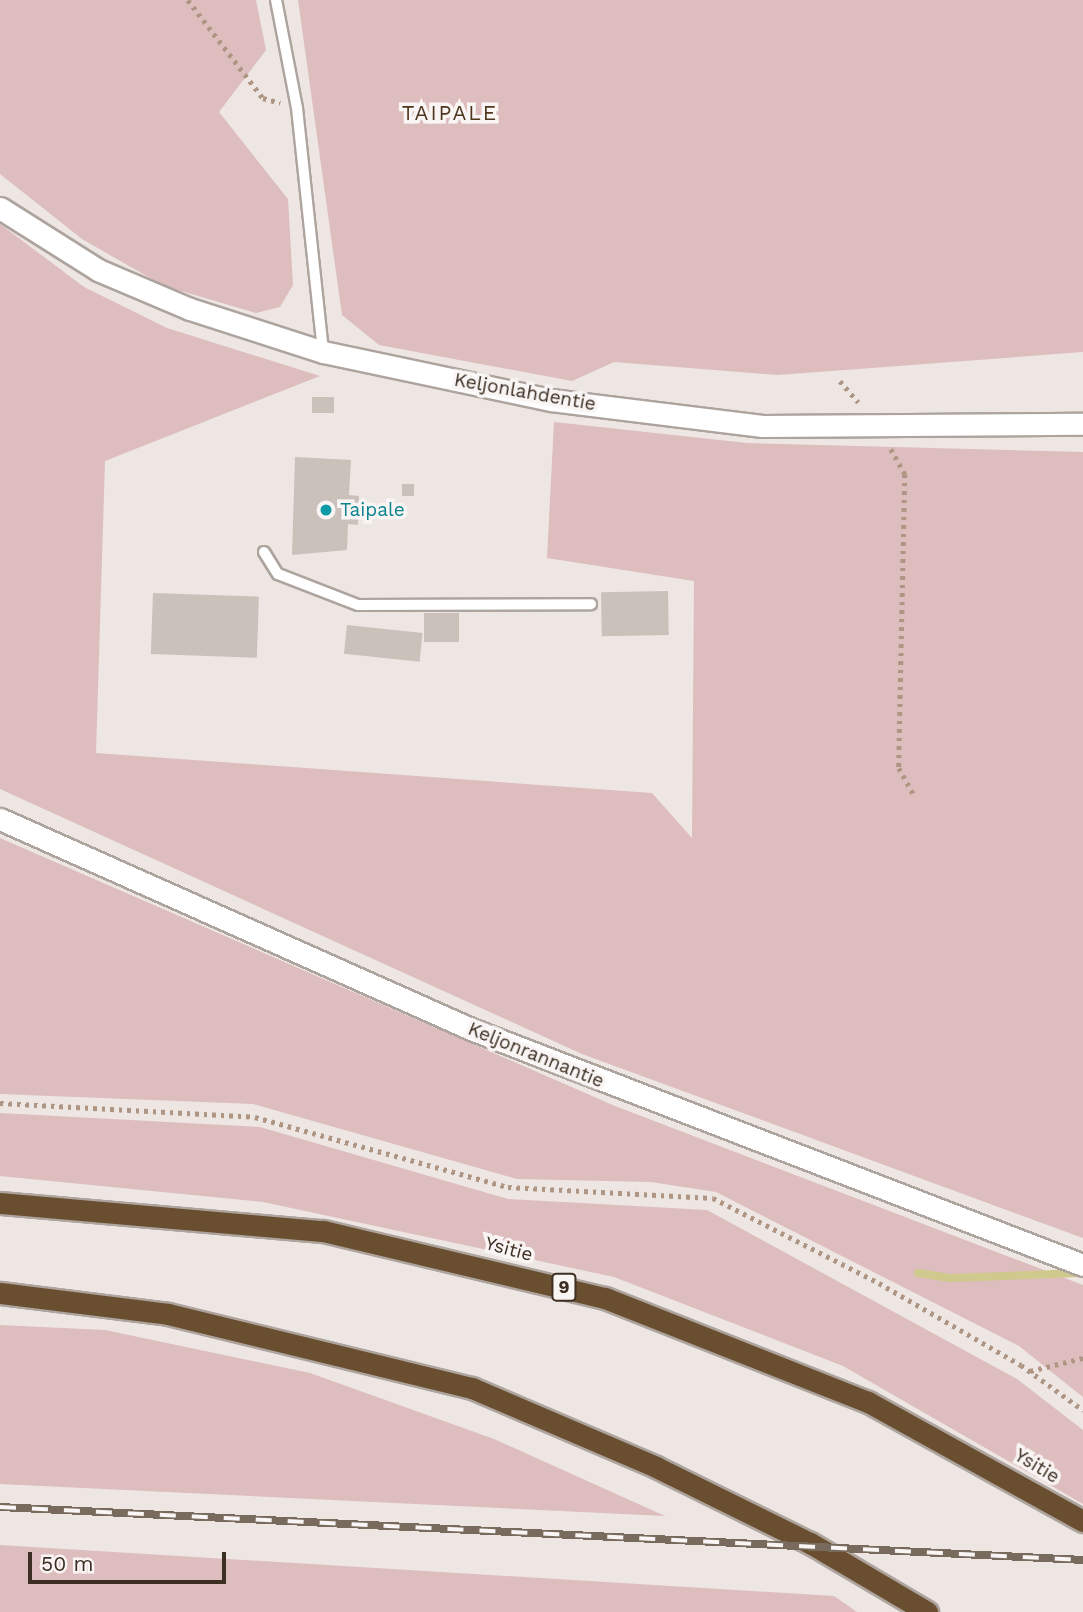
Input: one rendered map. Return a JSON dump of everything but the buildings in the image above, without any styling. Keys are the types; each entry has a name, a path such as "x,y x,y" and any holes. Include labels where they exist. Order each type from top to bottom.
{"highway":[{"name":"Ysitie","path":"0,1203 323,1231 605,1298 869,1402 1083,1521"},
{"path":"0,1293 168,1314 472,1388 656,1467 810,1543 927,1612"}],"street":[{"name":"Keljonlahdentie","path":"0,208 98,270 190,309 323,352 551,400 762,426 1083,424"},
{"name":"Keljonrannantie","path":"0,819 471,1029 1083,1265"}],"lane":[{"path":"276,0 297,108 323,352"},
{"path":"264,552 278,574 358,605 591,604"}],"path":[{"path":"188,0 263,98 297,108"},
{"path":"840,381 878,425 905,474 899,768 915,797"},
{"path":"0,1103 255,1116 508,1187 713,1198 879,1283 1029,1371 1083,1410"},
{"path":"1029,1371 1083,1358"}],"shaded area":[{"path":"0,0 256,0 266,50 219,112 288,199 293,285 280,307 256,313 164,286 82,239 0,174"},
{"path":"298,0 1083,0 1083,352 778,375 614,362 572,381 379,345 342,315"},
{"path":"0,224 84,287 167,328 320,376 105,461 96,753 652,793 692,838 694,581 547,558 554,422 747,443 1083,452 1083,1238 582,1054 0,789"},
{"path":"0,838 615,1106 1083,1285 1083,1397 1019,1346 716,1192 651,1182 517,1179 253,1104 0,1094"},
{"path":"0,1113 260,1127 508,1199 707,1210 1017,1379 1083,1430 1083,1504 843,1366 614,1277 263,1202 0,1176"},
{"path":"0,1325 105,1330 310,1373 494,1439 665,1516 0,1484"},
{"path":"0,1545 834,1596 857,1612 0,1612"}],"waterway":[{"path":"918,1273 950,1278 1079,1273"}],"railway":[{"path":"0,1507 1083,1560"}],"place":[{"name":"Taipale","path":"326,510"}],"district":[{"name":"TAIPALE","path":"450,113"}]}
